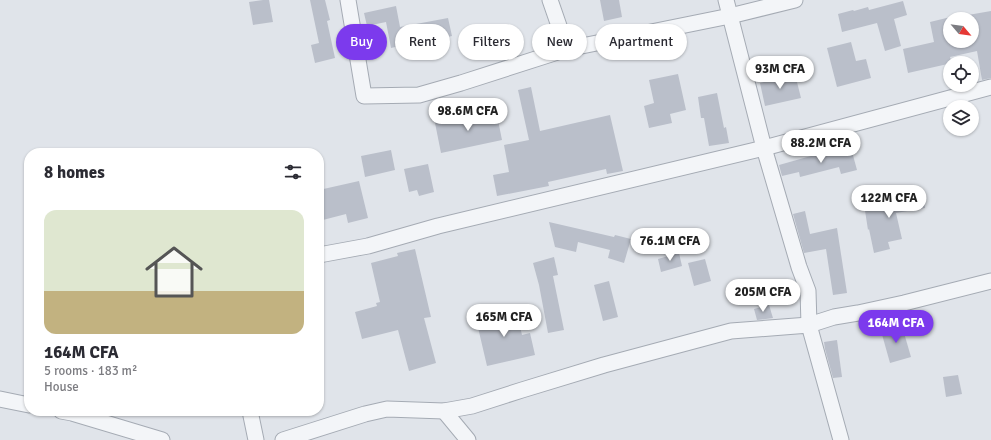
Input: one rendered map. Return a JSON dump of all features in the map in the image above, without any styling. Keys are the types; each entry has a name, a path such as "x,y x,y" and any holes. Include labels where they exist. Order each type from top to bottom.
{"street":[{"path":"348,0 364,96 419,95 532,60"},
{"path":"550,0 558,24"},
{"path":"726,0 764,148 798,267 808,291 809,325 841,440"},
{"path":"587,45 730,16 795,0"},
{"path":"324,254 368,246 438,226 764,148 991,86"},
{"path":"283,440 365,414 387,409 444,411 472,406 604,365 731,332 809,325 834,317 904,303 991,281"},
{"path":"0,399 24,404"},
{"path":"444,411 468,440"},
{"path":"82,416 162,440"},
{"path":"251,416 256,440"}],"building":[{"path":"269,0 273,22 253,25 249,2"},
{"path":"310,0 325,0 330,20 327,21 335,58 315,63 311,45 319,43"},
{"path":"600,0 619,0 622,17 604,21"},
{"path":"903,1 907,15 894,19 901,46 885,51 877,23 842,32 838,14 868,7 869,10"},
{"path":"396,6 399,24 395,24 395,47 391,48 386,22 367,24 364,13"},
{"path":"991,11 991,78 982,80 977,51 954,56 943,56 943,65 908,73 903,49 934,42 930,22 943,19 943,48 979,48 979,13"},
{"path":"448,18 449,24 416,24"},
{"path":"851,42 856,61 866,59 871,78 837,87 827,48"},
{"path":"678,74 686,110 670,114 672,123 649,128 644,106 654,103 649,80"},
{"path":"795,74 801,98 765,106 760,83"},
{"path":"531,87 540,131 610,115 623,171 607,174 606,169 548,182 549,186 497,196 493,175 509,172 504,145 529,140 518,90"},
{"path":"717,93 724,128 726,127 729,143 709,146 704,118 701,118 698,97"},
{"path":"496,110 502,140 441,153 435,123"},
{"path":"851,148 857,170 841,174 839,167 800,177 799,172 782,176 779,165 818,154 818,156"},
{"path":"391,150 395,170 365,177 361,156"},
{"path":"428,164 434,192 419,196 417,190 409,192 404,169"},
{"path":"359,181 368,218 348,223 346,214 324,220 324,189"},
{"path":"923,194 925,208 896,213 902,239 888,242 890,249 874,253 869,229 868,230 864,204"},
{"path":"805,211 810,234 837,228 847,293 833,295 826,249 804,253 793,214"},
{"path":"549,222 614,237 615,235 631,239 624,263 608,258 610,250 578,242 576,252 555,247"},
{"path":"415,249 431,317 424,318 436,363 409,371 398,330 362,339 355,312 377,306 376,303 380,302 371,263 398,256 397,253"},
{"path":"679,253 682,266 661,272 658,259"},
{"path":"554,257 558,275 553,276 564,330 548,333 539,285 533,263"},
{"path":"705,259 711,281 694,286 688,263"},
{"path":"609,281 618,317 603,321 594,285"},
{"path":"769,305 773,318 757,320 754,309"},
{"path":"516,309 522,335 530,333 535,355 487,366 476,319"},
{"path":"902,326 911,357 890,363 881,331"},
{"path":"837,340 842,377 833,378 824,342"},
{"path":"958,375 962,394 946,397 943,377"}]}
